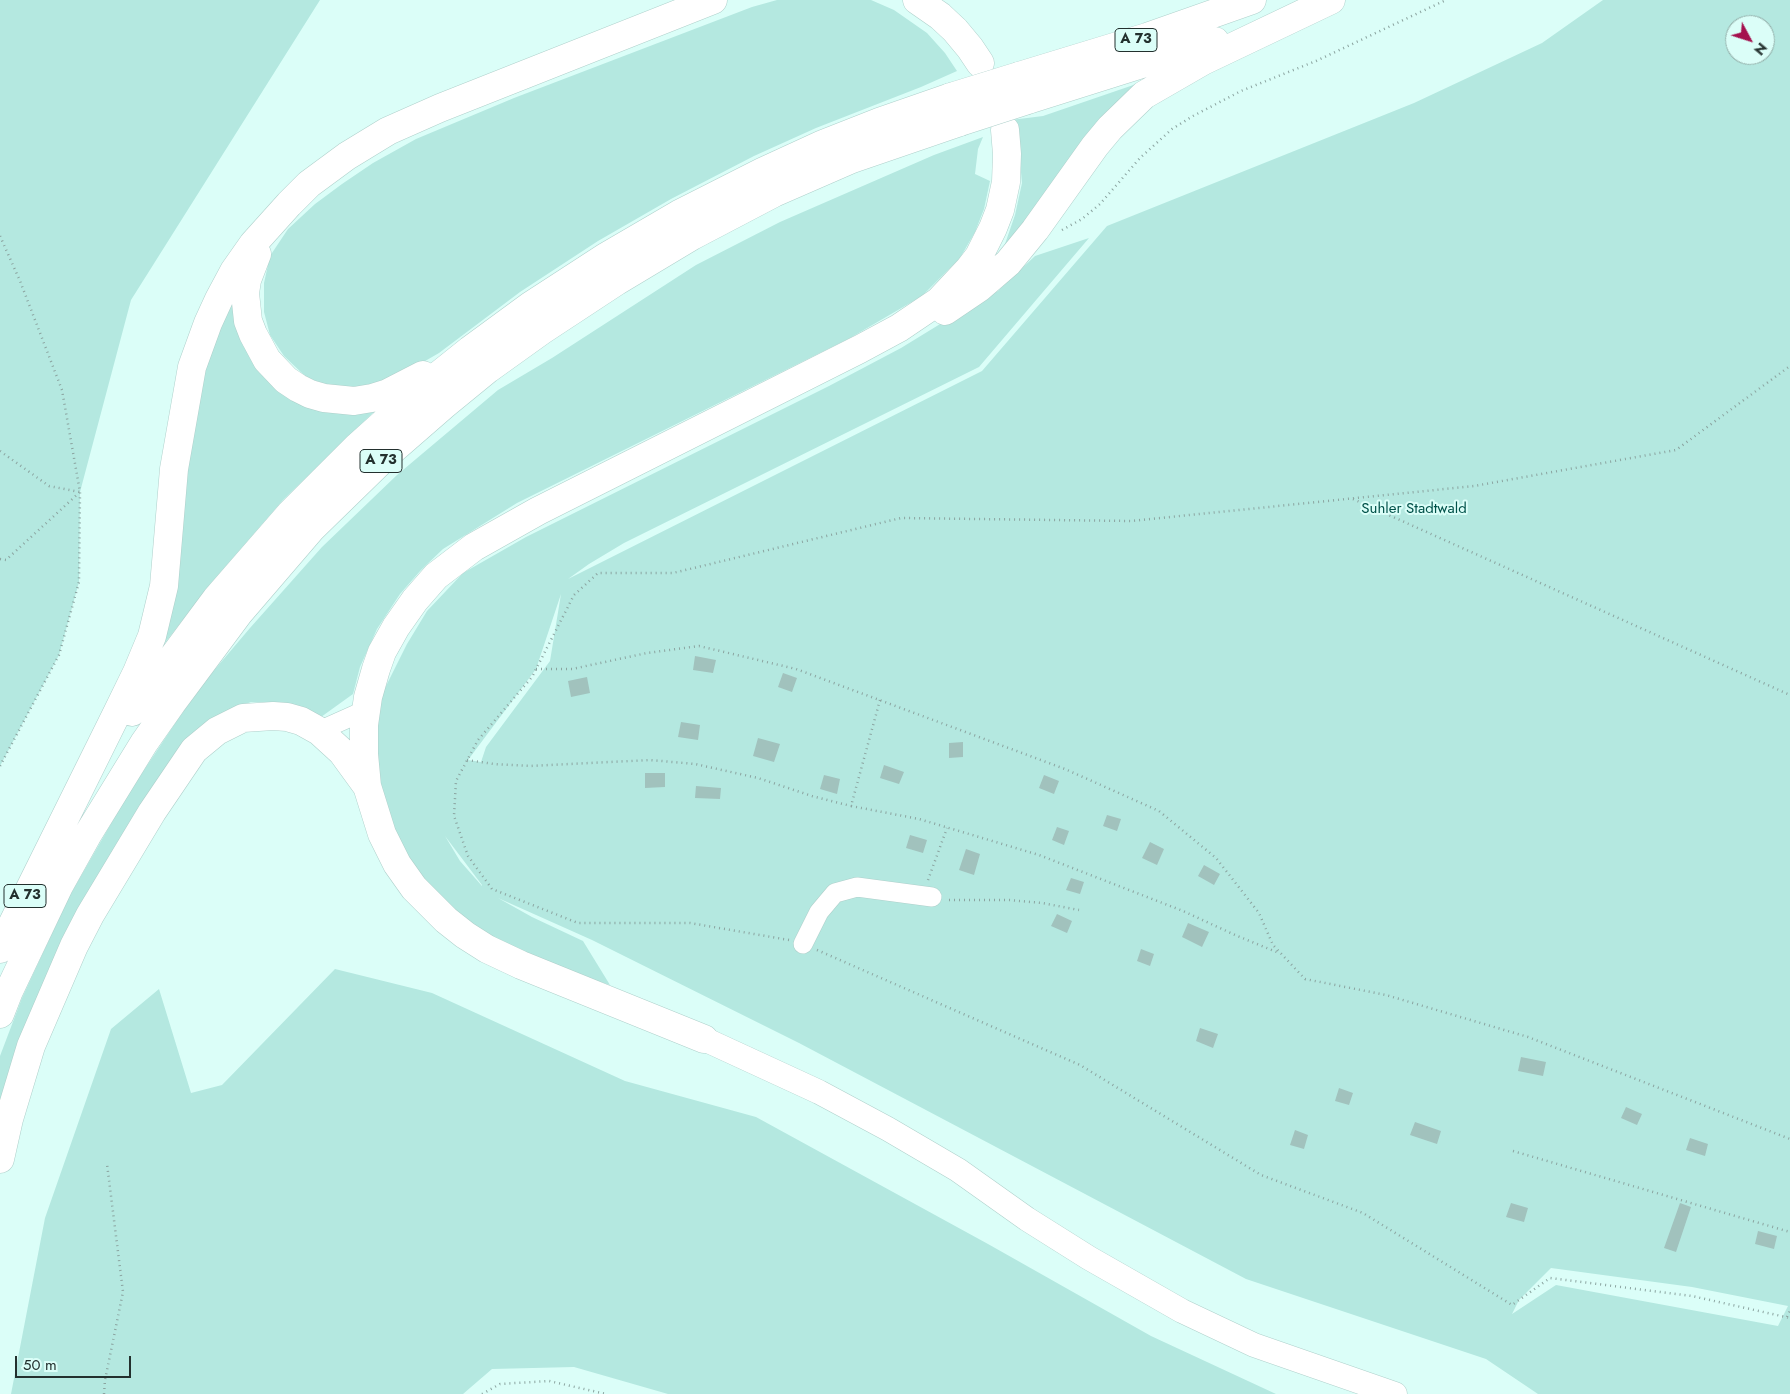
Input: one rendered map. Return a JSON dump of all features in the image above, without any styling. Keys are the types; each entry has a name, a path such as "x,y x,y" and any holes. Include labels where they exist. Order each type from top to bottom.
{"highway":[{"path":"52,844 129,689 152,636 164,586 174,469 192,368 208,323 234,271 252,244 298,195 322,174 362,146 388,131 440,108 713,0"},
{"path":"917,0 948,23 963,38 980,63"},
{"name":"A 73","path":"0,1014 59,886 88,834 172,702 239,613 312,528 390,452 488,369 541,331 617,281 692,236 774,194 956,110 1024,88 1147,37 1252,0"},
{"name":"A 73","path":"1024,88 1202,46 1280,19 1327,0"},
{"path":"704,1038 521,965 487,949 460,932 437,912 420,895 397,864 382,834 367,786 364,746 366,710 372,683 382,652 400,620 425,587 461,556 489,538 538,511 860,350 926,321 965,300 1008,263 1035,230 1095,146 1144,95 1203,61 1331,0"},
{"name":"A 73","path":"0,949 52,844 89,779 153,683 216,599 290,514 357,447 425,386 530,306 591,266 687,210 823,144 879,122 956,110"},
{"path":"860,350 899,328 939,301 960,280 978,256 993,228 1004,195 1007,166 1006,130"},
{"path":"273,221 252,265 245,293 245,306 252,334 267,360 282,376 298,388 324,398 354,401 372,398 404,385 470,350"},
{"path":"0,1159 9,1119 31,1046 63,969 90,915 152,812 194,750 216,731 243,718 287,717 301,721 319,731 342,752 367,786"}],"main road":[{"path":"704,1038 819,1092 888,1129 958,1170 1027,1219 1088,1258 1182,1311 1254,1345 1395,1394"}],"lane":[{"path":"319,731 366,710"},
{"path":"803,944 819,912 835,893 857,887 927,897"}],"path":[{"path":"1057,232 1089,214 1140,158 1172,129 1193,116 1241,92 1316,61 1446,0"},
{"path":"0,236 20,281 62,390 80,492 79,582 59,655 0,766"},
{"path":"1790,366 1676,450 1474,486 1131,521 901,518 673,573 598,572 574,595 532,677 478,740 456,782 454,816 468,856 492,889 578,924 690,923 794,940 1080,1065 1261,1175 1364,1213 1512,1305 1550,1278 1692,1296 1788,1317 1790,1310"},
{"path":"0,451 49,486 80,492"},
{"path":"0,559 6,560 80,492"},
{"path":"1351,499 1790,695"},
{"path":"536,669 572,669 647,653 699,646 796,669 1065,768 1159,812 1216,858 1259,913 1273,945 1305,978 1386,995 1528,1037 1790,1139"},
{"path":"851,806 880,700"},
{"path":"467,760 494,764 523,765 650,760 695,764 758,778 812,796 851,806 919,819 1039,855 1183,910 1235,935 1281,954"},
{"path":"948,828 927,897 977,901 1009,900 1042,903 1079,910"},
{"path":"1513,1151 1790,1232"},
{"path":"104,1394 105,1380 123,1292 107,1164"},
{"path":"482,1394 500,1384 549,1381 606,1394"}],"green space":[{"path":"0,0 320,0 131,300 80,492 79,582 59,655 0,766"},
{"path":"777,0 871,0 894,10 927,33 945,53 957,71 816,128 754,156 671,199 598,241 520,292 439,353 387,383 358,389 332,388 305,376 284,356 270,335 264,312 264,283 270,256 288,229 315,204 342,184 373,163 416,139 514,98 752,7"},
{"name":"Suhler Stadtwald","path":"1603,0 1790,0 1790,1394 1538,1394 1486,1359 1246,1279 799,1043 592,940 498,898 532,917 583,941 610,985 509,953 489,943 419,876 390,822 382,796 375,735 379,700 407,644 427,611 463,573 526,537 829,386 901,348 998,291 1035,256 1089,238 979,367 624,543 568,579 982,371 1107,226 1414,103 1542,43","holes":["561,594 550,661 486,747 481,762 468,760 536,669","445,836 482,885 482,886 460,861","1551,1268 1692,1287 1788,1306 1778,1326 1556,1285 1512,1314 1519,1300"]},
{"path":"1148,80 986,274 1005,244 1015,215 1022,183 1019,151 1011,120 1043,116"},
{"path":"983,137 978,149 975,174 990,181 984,209 975,232 960,258 922,296 850,338 517,503 443,549 400,594 377,629 360,667 353,694 321,717 306,708 279,702 251,702 222,713 176,753 0,1130 0,1056 22,998 69,897 128,794 180,716 211,674 322,547 397,475 498,390 552,358 696,265 780,222 934,155"},
{"path":"245,268 274,374 383,403 283,500 212,582 154,657 192,395"},
{"path":"335,969 432,993 625,1081 756,1117 1151,1336 1276,1394 668,1394 574,1367 492,1369 463,1394 11,1394 45,1218 111,1029 159,989 191,1093 222,1085"}],"building":[{"path":"695,656 716,660 713,673 693,670"},
{"path":"783,673 797,678 792,692 778,687"},
{"path":"587,677 590,693 571,697 568,681"},
{"path":"681,722 700,725 698,740 678,737"},
{"path":"758,738 780,744 774,762 753,756"},
{"path":"963,742 963,757 949,758 949,743"},
{"path":"884,765 904,772 899,784 880,778"},
{"path":"645,773 665,773 665,787 645,788"},
{"path":"824,775 840,779 837,794 820,789"},
{"path":"1044,775 1059,781 1054,794 1039,788"},
{"path":"696,786 721,788 720,799 695,798"},
{"path":"1107,815 1121,819 1117,831 1103,826"},
{"path":"1057,827 1069,831 1064,845 1052,840"},
{"path":"910,835 927,840 923,853 906,848"},
{"path":"1150,842 1164,849 1157,865 1142,858"},
{"path":"966,849 980,854 974,875 959,870"},
{"path":"1204,865 1220,874 1214,885 1198,876"},
{"path":"1071,878 1084,882 1080,894 1066,890"},
{"path":"1057,914 1072,921 1067,933 1051,926"},
{"path":"1188,923 1209,932 1202,947 1182,937"},
{"path":"1141,949 1154,954 1150,966 1137,961"},
{"path":"1200,1028 1218,1034 1213,1048 1196,1041"},
{"path":"1521,1057 1546,1062 1543,1076 1518,1071"},
{"path":"1339,1088 1353,1093 1349,1105 1335,1101"},
{"path":"1626,1107 1642,1114 1637,1125 1621,1118"},
{"path":"1415,1122 1441,1131 1437,1144 1410,1135"},
{"path":"1295,1130 1308,1135 1304,1149 1290,1145"},
{"path":"1690,1138 1708,1144 1705,1156 1686,1150"},
{"path":"1511,1203 1528,1208 1524,1222 1506,1217"},
{"path":"1680,1203 1691,1207 1676,1252 1664,1248"},
{"path":"1758,1231 1777,1236 1774,1249 1755,1244"}]}
